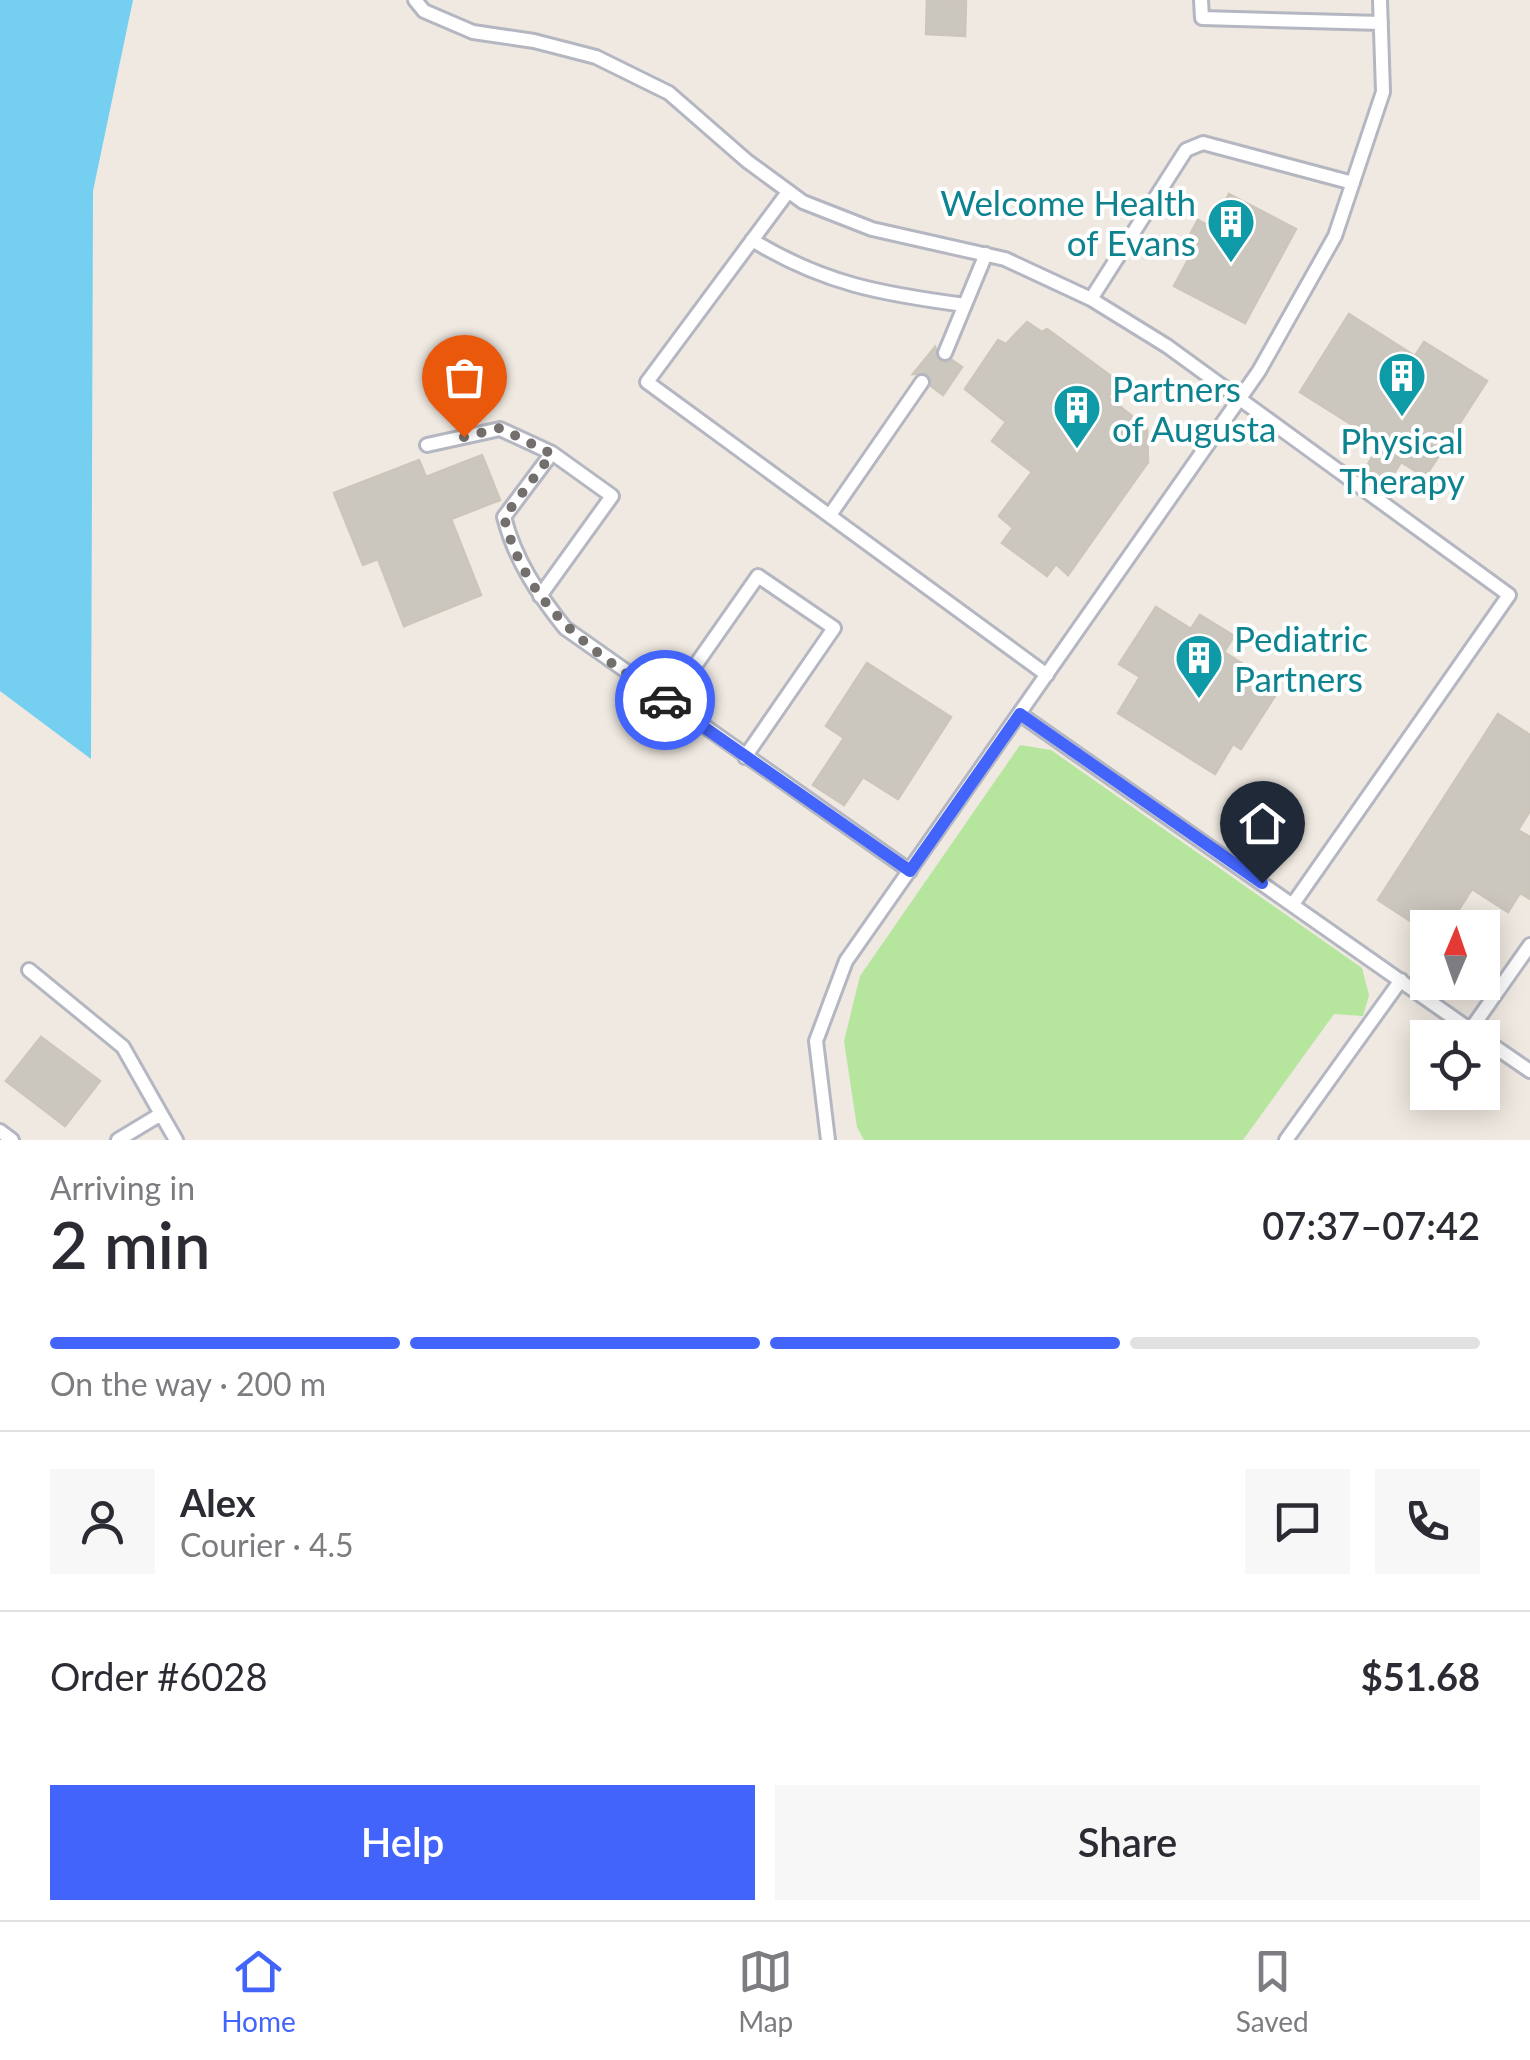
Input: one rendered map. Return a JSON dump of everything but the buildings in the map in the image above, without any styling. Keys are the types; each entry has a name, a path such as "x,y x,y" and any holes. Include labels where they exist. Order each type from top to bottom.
{"lane":[{"path":"414,0 424,11 473,32 534,40 596,57 669,93 803,202 872,229 986,254 1091,300 1167,346 1508,596 1292,904"},
{"path":"1201,0 1202,18 1381,23"},
{"path":"828,1140 816,1041 846,961 1239,401 1335,236 1383,92 1380,0"},
{"path":"1091,300 1186,150 1203,144 1353,184"},
{"path":"788,192 647,382 1047,674"},
{"path":"752,240 821,277 907,297 965,304"},
{"path":"945,352 986,254"},
{"path":"830,515 922,382"},
{"path":"428,445 500,428 552,454 612,496 540,596"},
{"path":"552,454 504,517 511,546 540,596 565,628 910,871"},
{"path":"669,702 758,576 834,628 745,757"},
{"path":"1020,714 1457,1020"},
{"path":"1487,1020 1530,945"},
{"path":"29,970 123,1047 176,1140"},
{"path":"1286,1140 1401,980"},
{"path":"1500,1051 1530,1072"},
{"path":"118,1140 161,1114"},
{"path":"0,1131 12,1140"}],"green space":[{"path":"1020,745 1051,750 1362,968 1369,995 1363,1016 1334,1014 1243,1140 864,1140 857,1127 844,1041 860,976"}],"water":[{"path":"0,0 133,0 93,191 91,759 0,691"}],"way so far":[{"path":"464,437 500,428 552,454 504,517 511,546 540,596 565,628 665,700"}],"place":[{"name":"Welcome Health of Evans","path":"1231,264"},
{"name":"Physical Therapy","path":"1402,418"},
{"name":"Partners of Augusta","path":"1077,450"},
{"name":"Pediatric Partners","path":"1199,700"}],"route":[{"path":"665,700 910,871 1020,714 1262,883"}]}
